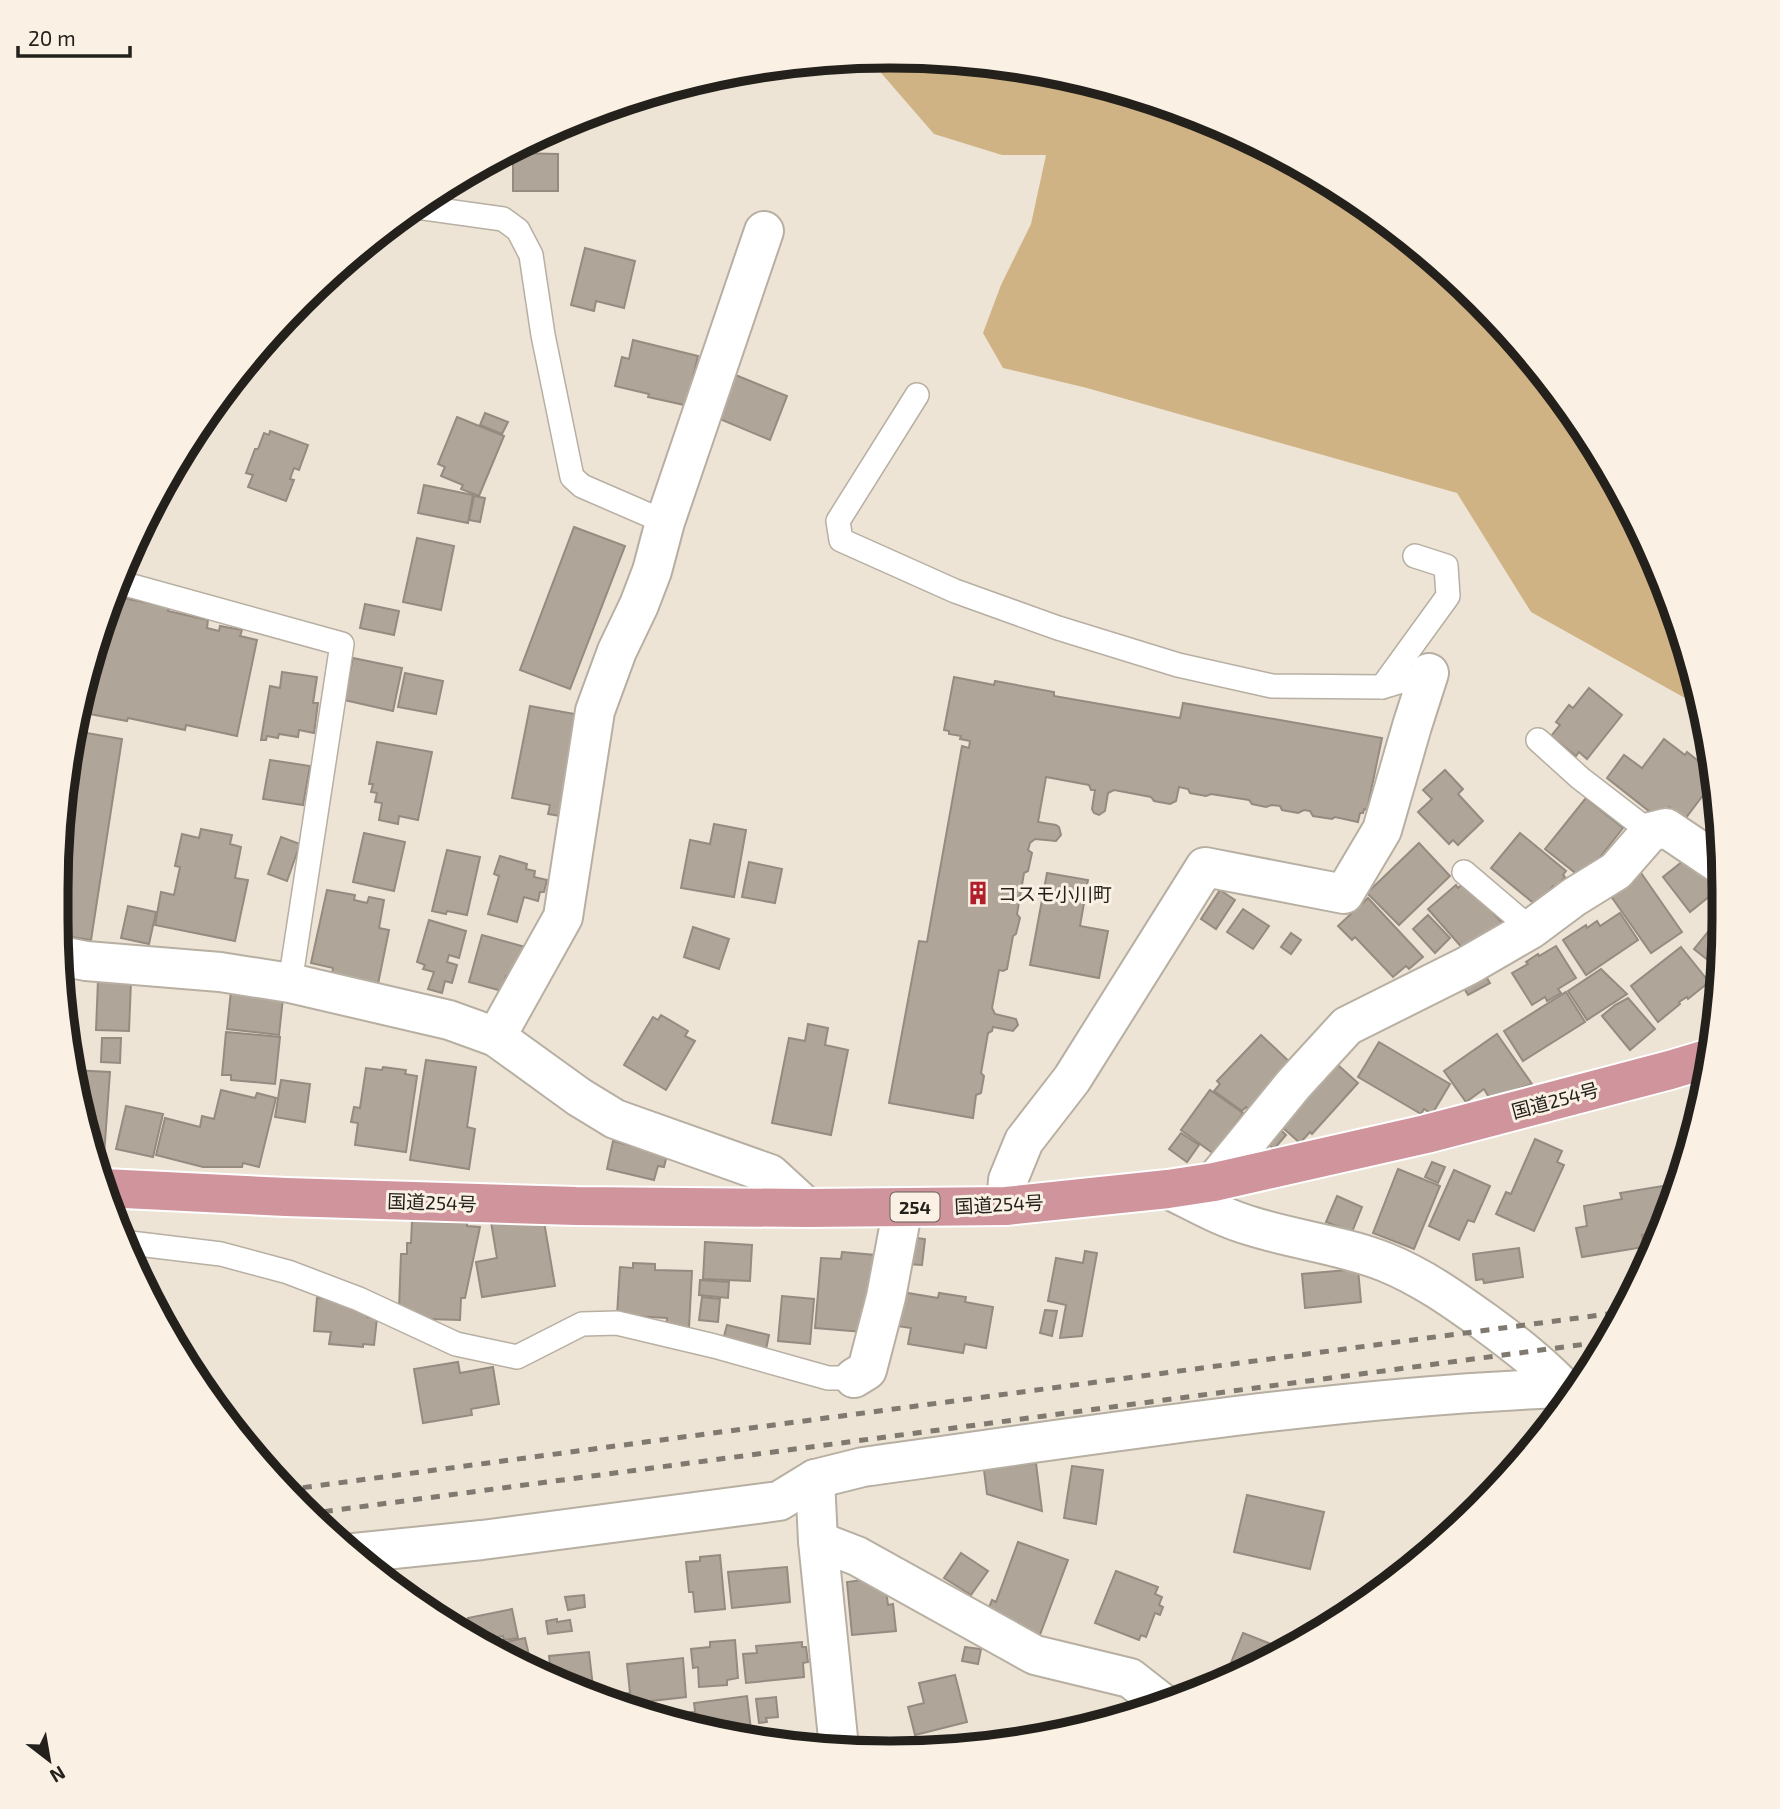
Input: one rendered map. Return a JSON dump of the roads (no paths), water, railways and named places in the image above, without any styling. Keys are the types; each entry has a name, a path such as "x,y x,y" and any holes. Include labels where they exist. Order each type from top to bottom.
{"highway":[{"name":"国道254号","path":"114,1189 286,1198 562,1206 1006,1206 1214,1182 1426,1134 1699,1061"}],"street":[{"path":"496,1038 563,917 595,711 617,651 652,572 665,522 764,231"},
{"path":"1006,1206 1009,1181 1024,1142 1072,1079 1205,867 1344,894 1382,830 1429,673"},
{"path":"1214,1182 1293,1085 1347,1026 1467,966 1531,929 1574,897 1616,871 1650,832 1665,828 1711,858"},
{"path":"69,958 220,972 290,983 449,1020 496,1038 615,1119 770,1174 807,1208"},
{"path":"1168,1189 1249,1226 1382,1261 1410,1273 1485,1322 1524,1352 1564,1389"},
{"path":"854,1378 867,1370 886,1297 902,1207"},
{"path":"366,1552 482,1540 779,1501 815,1479 863,1467 1195,1422 1387,1399 1492,1391 1562,1392"},
{"path":"815,1479 818,1541 838,1739"},
{"path":"818,1541 857,1556 1035,1655 1130,1678 1154,1697"}],"lane":[{"path":"431,208 503,219 517,230 531,255 542,335 572,477 582,486 665,522"},
{"path":"917,395 838,521 841,540 955,591 1058,628 1178,665 1272,686 1382,687 1429,673"},
{"path":"1382,687 1448,596 1446,566 1415,556"},
{"path":"128,585 342,644 290,983"},
{"path":"1538,740 1580,778 1650,832"},
{"path":"1464,872 1531,929"},
{"path":"136,1244 221,1254 288,1272 359,1299 456,1344 517,1357 582,1324 617,1323 714,1346 828,1378 854,1378"}],"railway":[{"path":"298,1488 1611,1314"},
{"path":"322,1512 1594,1343"}],"place":[{"name":"コスモ小川町","path":"978,893"}]}
